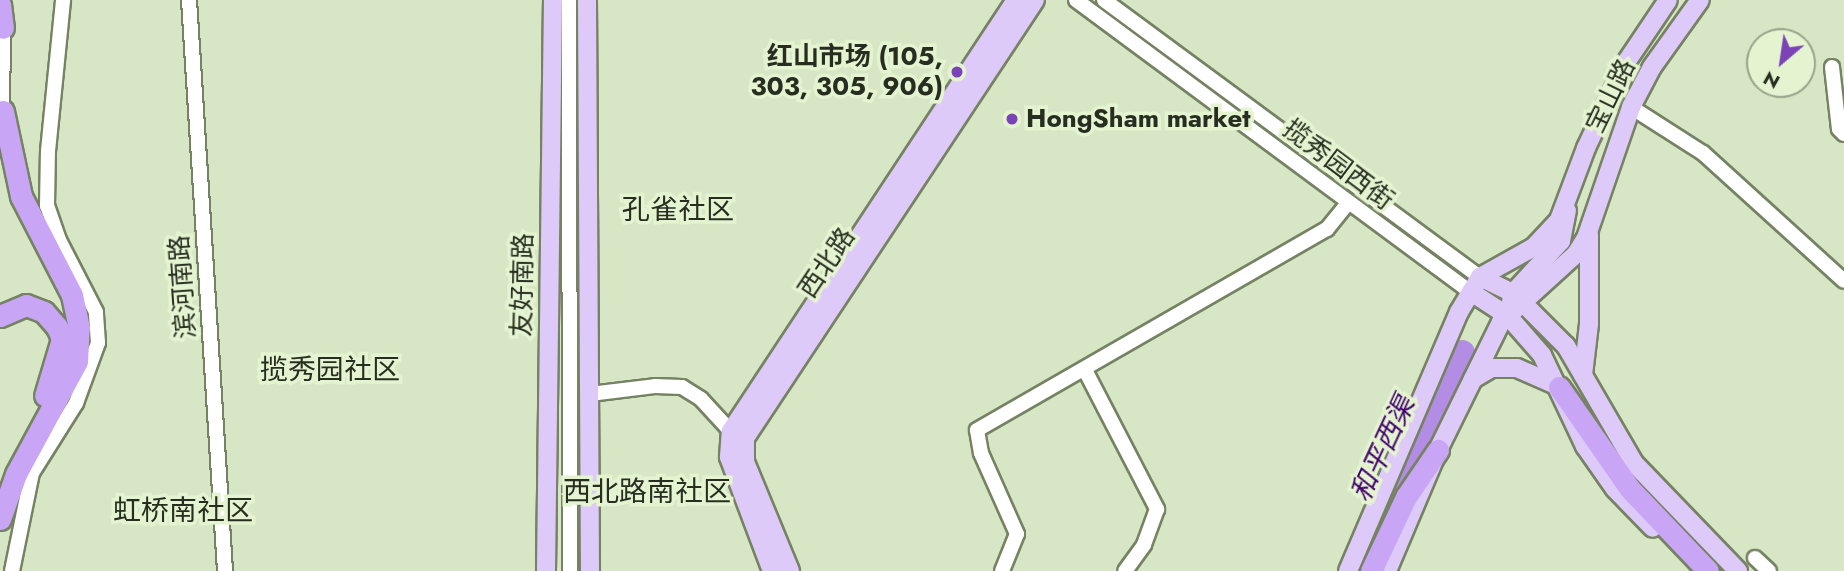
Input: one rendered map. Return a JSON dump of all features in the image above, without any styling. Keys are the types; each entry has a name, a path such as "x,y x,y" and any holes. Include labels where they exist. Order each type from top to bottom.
{"highway":[{"path":"0,4 3,28"},
{"path":"3,111 21,196 72,295 79,328 76,361 8,476"},
{"path":"0,316 26,305 44,312 62,339 57,369 8,476 0,519"},
{"path":"1559,387 1610,464 1709,571"},
{"path":"1371,571 1406,496 1438,450"}],"main road":[{"name":"友好南路","path":"546,571 553,0"},
{"path":"587,0 590,571"},
{"name":"西北路","path":"731,431 1016,0"},
{"name":"西北路","path":"745,449 745,438 760,412 1035,0"},
{"name":"宝山路","path":"1567,207 1586,148 1627,61 1668,0"},
{"name":"宝山路","path":"1590,225 1631,107 1652,67 1700,0"},
{"path":"1348,571 1445,342 1476,285 1534,247 1567,207"},
{"path":"1387,571 1438,450 1501,322 1561,241 1567,207"},
{"path":"1519,298 1576,254 1590,225"},
{"path":"1583,375 1590,324 1590,225"},
{"path":"1476,285 1519,298 1566,346 1634,463 1738,571"},
{"path":"1476,285 1542,355 1585,446 1615,489 1694,571"},
{"path":"1472,380 1490,368 1517,368 1538,373 1559,387"},
{"path":"731,431 729,457 772,571"},
{"path":"745,449 745,462 790,571"}],"street":[{"path":"0,138 3,111 3,0"},
{"path":"12,571 32,473 76,403 98,342 96,312 59,240 47,206 48,151 63,0"},
{"name":"滨河南路","path":"189,0 225,571"},
{"name":"揽秀园西街","path":"1076,0 1348,203 1476,285"},
{"name":"揽秀园西街","path":"1104,0 1476,285"},
{"path":"570,5 570,571"},
{"path":"1832,67 1839,130 1844,134"},
{"path":"1631,107 1703,153 1844,281"},
{"path":"1002,571 1017,534 981,453 977,430 1327,229 1348,203"},
{"path":"1084,370 1157,509 1143,545 1125,571"},
{"path":"590,394 655,386 682,387 701,399 745,449"},
{"path":"1755,558 1769,571"}],"waterway":[{"name":"和平西渠","path":"1385,520 1462,353"}],"place":[{"name":"红山市场 (105, 303, 305, 906)","path":"957,72"},
{"name":"HongSham market","path":"1012,119"}],"district":[{"name":"孔雀社区","path":"678,210"},
{"name":"揽秀园社区","path":"330,370"},
{"name":"西北路南社区","path":"647,492"},
{"name":"虹桥南社区","path":"183,511"}]}
